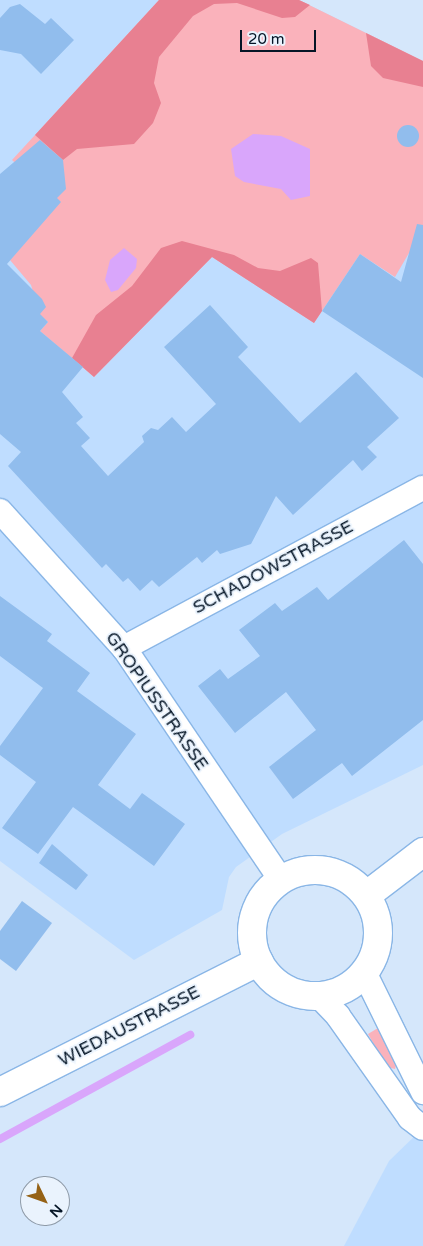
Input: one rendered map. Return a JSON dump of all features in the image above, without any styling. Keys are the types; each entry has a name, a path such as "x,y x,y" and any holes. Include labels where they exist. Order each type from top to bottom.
{"main road":[{"path":"366,895 423,852"},
{"path":"327,871 353,882 366,895 379,934 364,972 349,986 318,996 290,990 259,961 253,926 258,908 281,880 298,872 327,871"},
{"name":"WIEDAUSTRASSE","path":"0,1092 259,961"}],"street":[{"name":"SCHADOWSTRASSE","path":"124,648 423,488"},
{"name":"GROPIUSSTRASSE","path":"0,511 124,648 281,880"},
{"path":"364,972 423,1092"},
{"path":"318,996 338,1016 410,1118 423,1128"}],"shaded area":[{"path":"0,0 299,0 423,61 423,765 282,834 236,867 229,877 222,910 134,960 0,861"},
{"path":"159,0 299,0 423,61 423,245 409,253 395,277 360,254 314,323 212,257 94,377 40,331 48,322 40,315 31,285 10,260 60,202 12,160"},
{"path":"159,0 299,0 310,5 295,17 282,18 237,3 214,4 193,16 159,57 154,83 161,103 153,123 134,144 77,149 63,160 35,135"},
{"path":"366,33 423,61 423,87 383,78 371,66"},
{"path":"253,134 281,136 310,149 310,196 291,200 281,189 244,182 235,176 231,149"},
{"path":"182,241 234,255 258,268 280,271 311,258 318,263 322,311 314,323 212,257 94,377 72,358 96,315 132,286 161,248"},
{"path":"124,248 137,259 136,268 118,290 111,292 105,280 110,260"},
{"path":"378,1028 397,1062 395,1069 387,1067 368,1034"},
{"path":"423,1128 423,1246 344,1246 389,1161"}],"building":[{"path":"20,4 45,24 51,18 74,40 41,74 21,54 0,50 0,18 10,7"},
{"path":"408,125 416,128 419,136 416,144 408,147 400,144 397,136 400,128"},
{"path":"40,140 63,160 66,189 57,198 61,202 7,264 42,299 46,307 40,314 48,322 40,331 83,367 62,392 83,417 76,423 90,438 81,446 108,476 144,442 142,436 151,428 158,430 172,417 186,432 216,404 164,347 210,305 248,347 238,357 300,423 356,372 399,418 367,447 377,457 362,471 353,460 293,515 276,496 251,544 220,554 217,550 202,563 197,557 159,587 152,580 140,591 128,578 123,582 106,564 102,568 8,466 21,452 0,434 0,174"},
{"path":"417,224 423,225 423,378 322,311 360,254 401,282"},
{"path":"404,540 423,564 423,720 352,776 342,763 293,799 269,767 316,730 286,692 235,733 198,686 220,669 228,679 260,656 239,630 275,603 282,611 317,587 328,600"},
{"path":"0,596 52,634 47,641 90,673 77,691 136,734 98,785 130,809 142,793 185,824 154,866 73,807 38,854 2,828 36,782 0,755 0,746 43,688 0,656"},
{"path":"52,844 88,875 76,890 39,863"},
{"path":"22,901 52,923 16,971 0,959 0,931"}],"waterway":[{"path":"0,1139 190,1035"}]}
